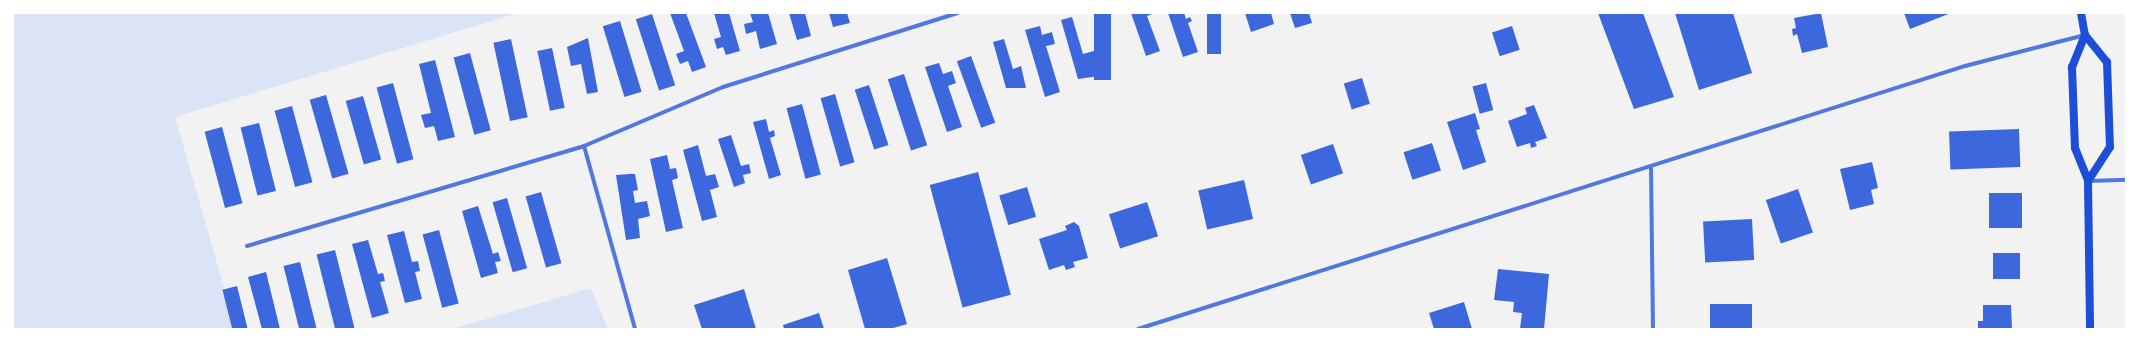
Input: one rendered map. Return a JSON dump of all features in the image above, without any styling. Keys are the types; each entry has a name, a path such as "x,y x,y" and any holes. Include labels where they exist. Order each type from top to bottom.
{"main road":[{"path":"2081,13 2085,35 2107,62 2110,147 2088,181"},
{"path":"2085,35 2072,67 2075,148 2088,181 2090,329"}],"street":[{"path":"246,246 584,146 723,87 958,13"},
{"path":"1138,329 1965,66 2085,35"},
{"path":"584,146 635,329"},
{"path":"1651,167 1654,329"},
{"path":"2088,181 2126,180"}],"shaded area":[{"path":"13,13 518,13 175,117 236,329 13,329"},
{"path":"591,288 608,329 452,329"}],"building":[{"path":"670,13 686,13 706,67 692,72 688,61 680,64 676,54 684,51"},
{"path":"714,13 729,13 740,51 726,55 723,47 717,49 714,39 721,37"},
{"path":"750,13 768,13 777,44 760,49 756,31 746,34 744,24 753,22"},
{"path":"789,13 805,13 811,36 797,40"},
{"path":"829,13 847,13 850,23 833,27"},
{"path":"1094,13 1111,13 1111,80 1094,80"},
{"path":"1131,13 1155,13 1147,16 1160,51 1146,56"},
{"path":"1168,13 1184,13 1186,19 1190,17 1192,21 1188,23 1198,52 1183,57"},
{"path":"1207,13 1221,13 1221,54 1207,54"},
{"path":"1245,13 1271,13 1274,24 1251,32"},
{"path":"1290,13 1309,13 1312,23 1295,28"},
{"path":"1598,13 1643,13 1674,97 1634,109"},
{"path":"1675,13 1733,13 1752,73 1699,90"},
{"path":"1821,13 1828,47 1802,53 1797,34 1793,36 1792,29 1796,28 1794,18"},
{"path":"1904,13 1951,13 1910,29"},
{"path":"652,14 675,85 659,91 636,19"},
{"path":"1072,17 1083,54 1094,51 1099,76 1078,79 1061,20"},
{"path":"620,21 642,92 624,97 603,26"},
{"path":"1040,26 1042,35 1052,32 1055,44 1046,46 1060,92 1045,97 1025,30"},
{"path":"1512,26 1520,50 1500,56 1492,32"},
{"path":"588,38 598,92 587,94 581,64 571,66 567,47"},
{"path":"511,39 528,117 510,121 493,43"},
{"path":"1004,39 1013,69 1021,66 1026,88 1006,88 993,42"},
{"path":"552,48 565,108 550,111 537,51"},
{"path":"470,53 491,130 474,135 454,57"},
{"path":"971,56 995,123 981,128 957,61"},
{"path":"435,60 455,137 438,141 434,126 425,128 421,115 431,113 419,64"},
{"path":"939,63 943,74 952,71 956,83 948,86 962,127 947,132 925,67"},
{"path":"904,74 927,145 911,151 888,79"},
{"path":"1362,78 1370,104 1352,109 1344,84"},
{"path":"393,83 413,159 397,164 377,87"},
{"path":"1486,83 1493,110 1480,114 1472,87"},
{"path":"869,85 888,145 874,150 855,90"},
{"path":"835,94 855,162 840,166 821,98"},
{"path":"326,95 349,174 332,179 310,100"},
{"path":"363,96 381,159 364,164 346,101"},
{"path":"802,104 821,175 805,179 787,108"},
{"path":"1534,105 1547,138 1535,142 1537,146 1531,148 1530,143 1517,147 1508,121 1527,114 1525,108"},
{"path":"292,106 312,182 295,187 275,111"},
{"path":"1475,113 1480,129 1476,130 1486,162 1463,170 1447,122"},
{"path":"766,119 769,132 774,130 775,136 770,138 781,175 769,179 753,122"},
{"path":"259,123 276,191 257,196 241,128"},
{"path":"222,127 242,203 225,208 205,132"},
{"path":"2019,129 2020,167 1950,169 1949,131"},
{"path":"731,135 741,166 749,164 751,173 743,175 745,183 734,187 718,139"},
{"path":"1432,143 1441,171 1412,180 1403,152"},
{"path":"1333,144 1343,173 1311,184 1301,155"},
{"path":"698,145 706,176 715,174 719,187 710,190 717,217 702,221 683,150"},
{"path":"667,155 670,169 676,168 678,178 672,180 683,228 666,232 650,159"},
{"path":"1872,162 1878,188 1871,190 1874,204 1850,210 1840,169"},
{"path":"978,172 1011,295 963,308 930,185"},
{"path":"635,174 638,190 633,191 635,203 647,201 650,216 638,219 640,238 626,240 616,175"},
{"path":"1244,180 1253,219 1207,230 1198,191"},
{"path":"1027,187 1036,217 1008,225 999,195"},
{"path":"1798,189 1813,232 1781,244 1766,200"},
{"path":"541,192 561,263 546,268 526,196"},
{"path":"1989,193 2022,193 2022,228 1989,228"},
{"path":"507,198 527,268 513,272 493,202"},
{"path":"1147,202 1158,236 1120,249 1109,214"},
{"path":"478,206 493,254 498,252 501,261 495,262 498,273 481,278 462,211"},
{"path":"1752,219 1754,260 1705,263 1703,222"},
{"path":"1074,222 1079,226 1088,258 1073,262 1075,267 1066,270 1064,265 1049,270 1039,239 1067,230 1065,226"},
{"path":"439,230 459,303 442,308 423,234"},
{"path":"404,231 412,262 418,261 420,271 415,272 422,299 405,303 387,235"},
{"path":"368,240 378,274 383,273 385,281 380,282 389,313 372,318 352,244"},
{"path":"335,250 355,329 335,329 317,255"},
{"path":"1993,253 2020,253 2020,279 1993,279"},
{"path":"887,258 907,324 890,329 865,329 848,270"},
{"path":"300,262 317,329 299,329 284,266"},
{"path":"1498,269 1549,274 1544,329 1520,329 1522,313 1513,312 1514,302 1494,300"},
{"path":"266,272 280,329 262,329 248,277"},
{"path":"237,286 248,329 232,329 222,290"},
{"path":"744,289 756,329 702,329 694,305"},
{"path":"1464,302 1472,329 1434,329 1429,313"},
{"path":"1710,304 1752,304 1752,329 1710,329"},
{"path":"1983,305 2011,305 2012,329 1978,329 1978,321 1983,321"},
{"path":"819,313 824,329 784,329 783,325"}]}
